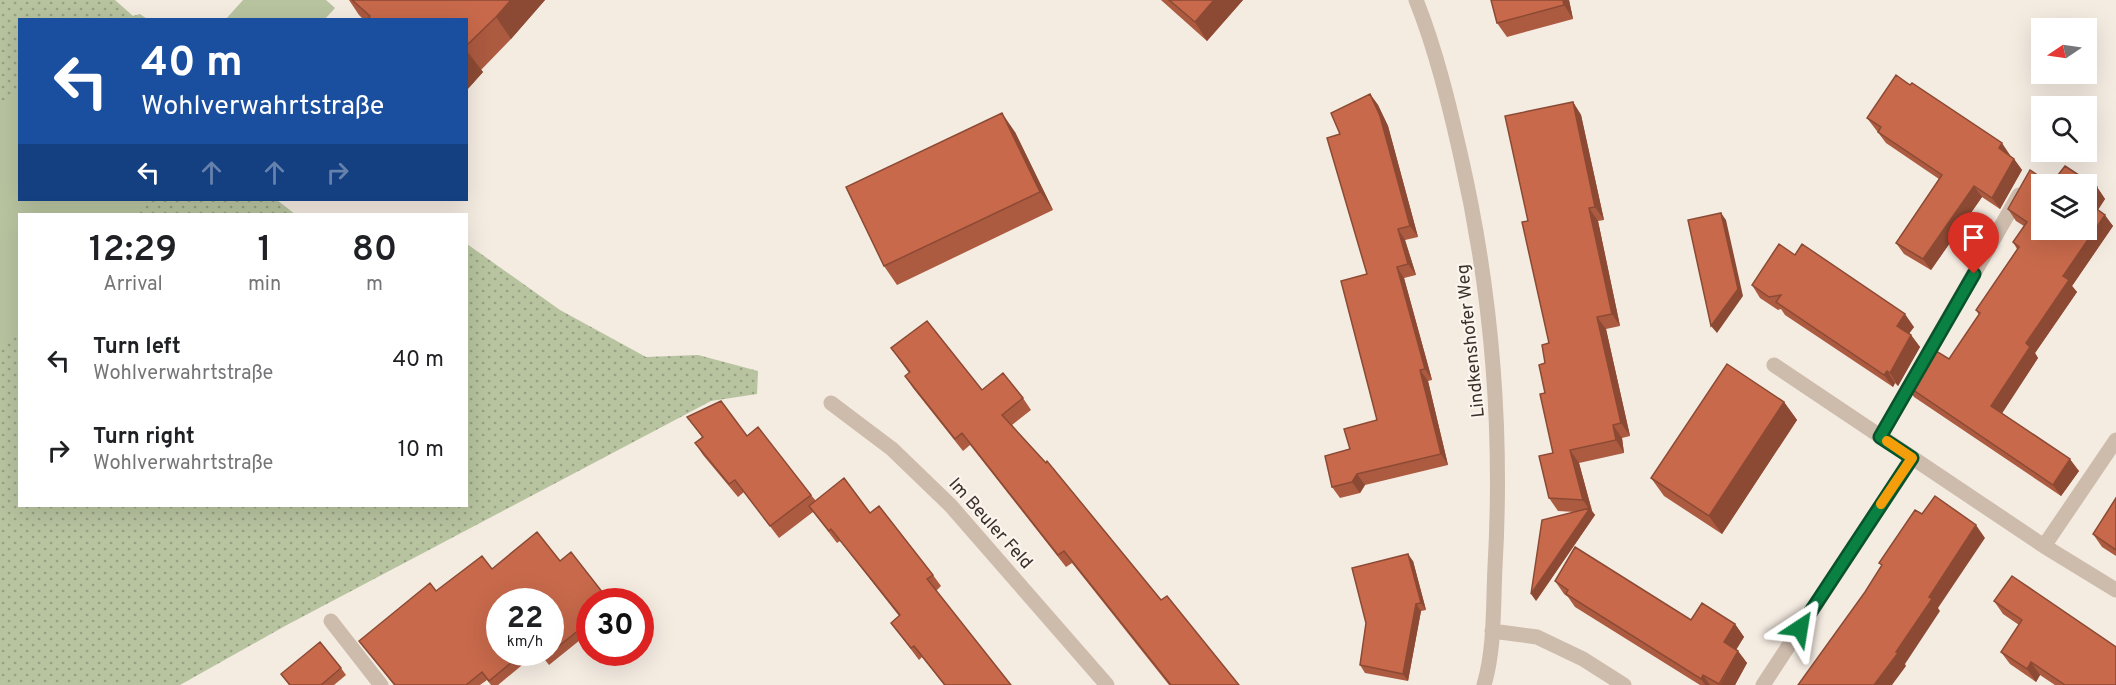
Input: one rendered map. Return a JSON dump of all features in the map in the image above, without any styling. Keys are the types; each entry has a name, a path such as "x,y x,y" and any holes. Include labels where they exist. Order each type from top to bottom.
{"street":[{"name":"Lindkenshofer Weg","path":"1416,0 1447,96 1473,210 1489,303 1498,404 1499,482 1492,631 1485,685"},
{"path":"1880,437 2026,183"},
{"path":"1774,365 2044,546 2116,590"},
{"name":"Im Beuler Feld","path":"831,403 892,449 951,506 1107,685"},
{"path":"2044,546 2116,440"},
{"path":"1763,685 1912,458"},
{"path":"331,621 381,685"},
{"path":"1492,631 1537,637 1583,659 1624,685"}],"green space":[{"path":"0,0 115,0 133,16 140,14 146,18 18,18 18,201 278,201 294,213 18,213 18,507 468,507 468,245 560,310 646,357 698,355 758,371 757,394 711,401 285,626 180,685 0,685"},
{"path":"243,0 326,0 335,8 326,18 227,18"},
{"path":"18,88 18,201 148,201 135,213 18,213 18,326 0,344 0,106"}],"building":[{"path":"352,0 511,0 468,44 468,18 368,18 370,16"},
{"path":"1169,0 1214,0 1195,22"},
{"path":"1491,0 1563,0 1564,5 1497,23"},
{"path":"1896,75 1910,85 1912,83 2002,143 1999,148 2014,159 1992,198 1974,186 1923,259 1896,243 1942,175 1878,132 1881,127 1867,118"},
{"path":"1370,94 1380,116 1410,226 1398,229 1408,264 1397,267 1425,369 1420,370 1441,454 1357,474 1352,482 1332,487 1325,456 1350,449 1344,429 1377,420 1341,281 1367,274 1327,138 1340,134 1331,113"},
{"path":"1573,102 1595,207 1589,208 1612,314 1597,317 1621,423 1613,425 1616,440 1570,450 1583,500 1549,498 1539,456 1553,453 1540,394 1545,393 1539,365 1545,363 1542,345 1549,343 1522,222 1528,221 1505,116"},
{"path":"1002,113 1040,192 884,266 846,187"},
{"path":"2065,166 2077,174 2059,174"},
{"path":"2030,170 2036,174 2031,174 2031,240 2088,240 2063,276 2069,280 2026,343 2030,347 1991,406 2070,459 2053,485 1906,385 1928,346 1949,359 1980,313 1976,310 2019,247 2013,242 2027,222 2008,209"},
{"path":"2097,209 2105,215 2097,227"},
{"path":"1721,213 1738,289 1711,326 1688,220"},
{"path":"1779,244 1795,255 1802,244 1905,314 1897,326 1911,335 1890,373 1887,371 1884,375 1776,302 1781,295 1769,297 1752,285"},
{"path":"927,321 982,390 1003,373 1023,398 1002,415 1046,463 1047,461 1161,600 1167,596 1239,685 1171,685 1064,551 1058,555 962,433 955,439 905,376 910,372 891,348"},
{"path":"1727,364 1784,402 1709,516 1651,478"},
{"path":"721,401 747,436 758,427 811,495 770,526 735,480 729,484 695,443 703,437 687,417"},
{"path":"844,478 870,513 879,506 933,575 927,579 1011,685 945,685 914,646 911,648 891,623 900,615 831,529 829,531 809,506"},
{"path":"1935,496 1976,525 1929,597 1932,599 1896,652 1898,653 1874,685 1798,685 1865,592 1882,565 1879,563 1915,510 1922,514"},
{"path":"2116,498 2116,550 2093,534"},
{"path":"1590,508 1531,594 1542,520"},
{"path":"537,532 560,561 571,552 599,588 576,588 576,632 564,642 564,588 486,588 486,666 507,666 489,681 482,672 466,685 395,685 359,641 430,583 436,591 482,556 492,569"},
{"path":"1575,547 1691,620 1702,603 1735,624 1724,642 1738,651 1719,684 1703,675 1701,679 1566,594 1568,590 1555,581"},
{"path":"1408,554 1421,603 1416,604 1403,674 1360,665 1366,623 1352,568"},
{"path":"2012,576 2116,647 2116,685 2065,685 2031,662 2027,669 2001,652 2022,620 1994,601"},
{"path":"320,642 341,668 321,685 290,685 281,674"}],"slow traffic":[{"path":"1881,504 1912,458 1887,441"}],"route":[{"path":"1800,628 1912,458 1880,437 1974,274"}]}
